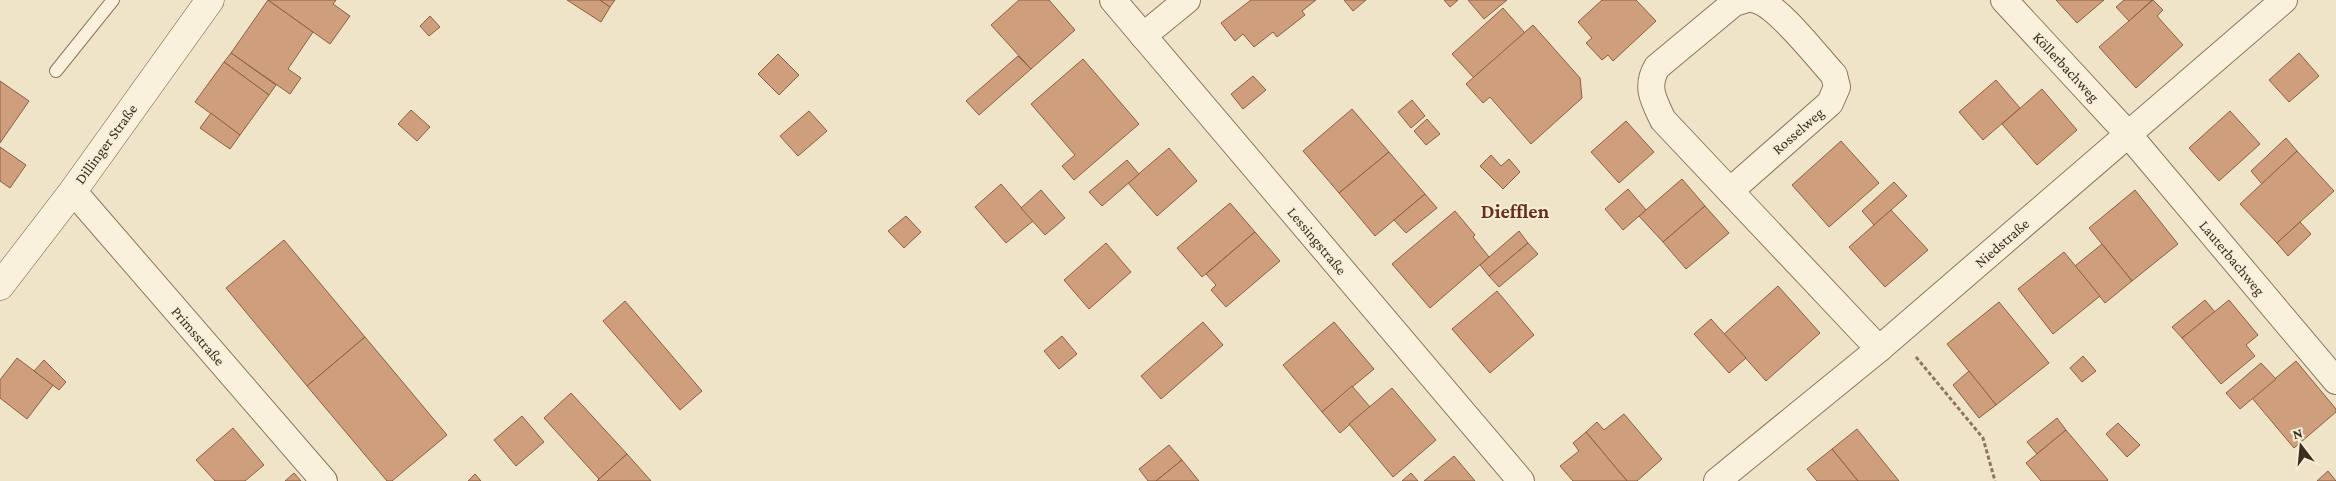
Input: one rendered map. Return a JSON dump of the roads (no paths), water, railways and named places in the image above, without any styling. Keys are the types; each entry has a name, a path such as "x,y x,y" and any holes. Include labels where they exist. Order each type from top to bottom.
{"street":[{"name":"Dillinger Straße","path":"0,286 73,191 210,0"},
{"name":"Lessingstraße","path":"1113,0 1521,481"},
{"path":"1143,36 1187,0"},
{"path":"1744,0 1734,3 1657,67 1651,77 1652,96 1663,120 1730,191 1888,341"},
{"name":"Rosselweg","path":"1730,191 1830,103 1837,87 1834,75 1776,11 1764,2 1756,0"},
{"name":"Köllerbachweg","path":"2004,0 2128,134"},
{"name":"Niedstraße","path":"1717,481 1888,341 2284,0"},
{"name":"Lauterbachweg","path":"2128,134 2336,381"},
{"name":"Primsstraße","path":"73,191 324,481"}],"lane":[{"path":"56,71 113,0"}],"district":[{"name":"Diefflen","path":"1515,211"}]}
